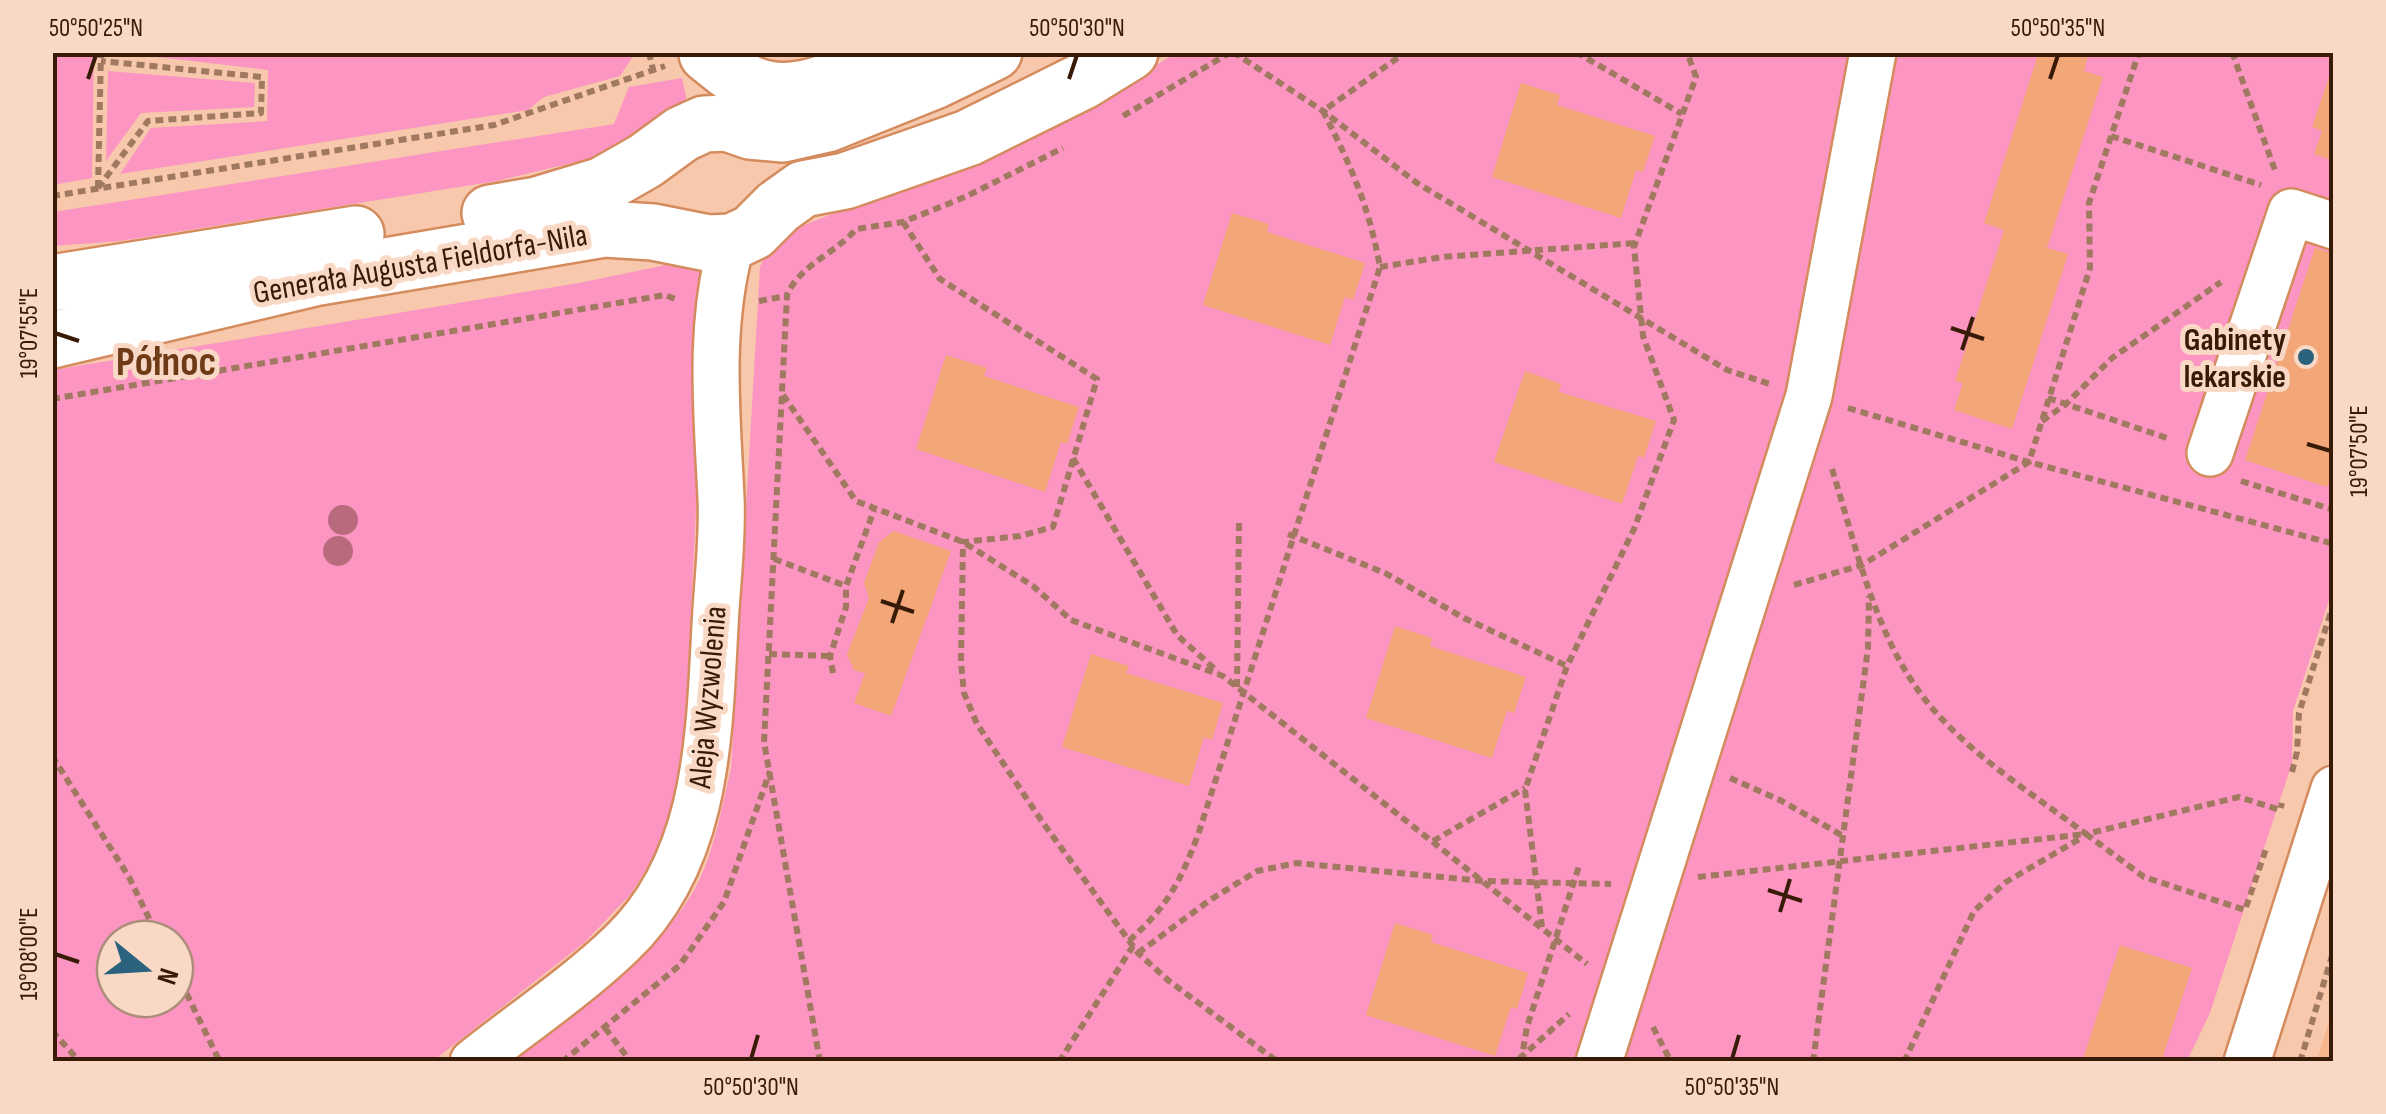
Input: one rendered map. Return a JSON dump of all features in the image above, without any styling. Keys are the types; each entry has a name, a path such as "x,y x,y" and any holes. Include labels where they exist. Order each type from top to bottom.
{"main road":[{"path":"697,56 756,87 780,91 814,87 896,52"},
{"name":"Generała Augusta Fieldorfa-Nila","path":"52,283 537,205 602,185 704,124 783,134 826,124 934,81 994,52"},
{"path":"732,242 753,232 778,207 803,190 845,181 968,138 1083,81 1130,52"},
{"path":"697,56 738,127 767,147 776,169 778,207"},
{"name":"Generała Augusta Fieldorfa-Nila","path":"52,340 314,278 605,229 653,232 708,243 732,242"}],"street":[{"path":"1599,1062 1809,396 1873,52"},
{"path":"2210,453 2291,212 2334,226"},
{"name":"Aleja Wyzwolenia","path":"473,1062 622,943 668,884 688,836 709,738 721,504 716,374 723,274 732,242"},
{"path":"2247,1062 2312,783"},
{"path":"1619,1062 1620,991"}],"path":[{"path":"649,52 653,70"},
{"path":"1233,52 1323,111 1417,183 1727,370 2028,462 2334,544"},
{"path":"1323,111 1406,52"},
{"path":"1576,52 1682,114"},
{"path":"1542,928 1526,787 1566,666 1634,529 1674,420 1643,336 1636,242 1696,77 1687,52"},
{"path":"1744,600 1862,565 2028,462 2090,268 2089,203 2139,52"},
{"path":"2232,52 2276,174"},
{"path":"52,196 494,125 697,56"},
{"path":"101,57 262,77 261,113 148,122 98,189 101,57"},
{"path":"1058,1062 1178,886 1380,268 1372,218 1354,171 1323,111"},
{"path":"2111,136 2266,186"},
{"path":"903,222 940,279 1097,379 1053,526 1020,536 963,542"},
{"path":"820,1062 764,742 785,310 792,283 818,259 844,243 856,228"},
{"path":"2042,422 2112,358 2281,241"},
{"path":"1380,268 1442,256 1636,242"},
{"path":"52,399 665,295 688,304"},
{"path":"782,393 856,501 963,542 1033,586 1071,620 1223,676"},
{"path":"1809,396 1869,590 1899,658 1930,707 1974,750 2144,877 2245,910 2268,843"},
{"path":"1073,458 1178,635 1240,690 1576,955"},
{"path":"832,673 830,656 846,607 846,586 874,510"},
{"path":"1239,519 1240,690"},
{"path":"1291,535 1385,573 1464,618 1566,666"},
{"path":"963,542 961,662 964,692 977,724 1133,947 1169,980 1278,1062"},
{"path":"774,558 846,586"},
{"path":"1813,1062 1868,648 1869,590"},
{"path":"2312,783 2297,752 2299,713 2334,602"},
{"path":"769,654 830,656"},
{"path":"52,756 129,878 150,919"},
{"path":"1692,762 1782,801 1843,836"},
{"path":"1432,841 1526,787"},
{"path":"2274,826 2286,794"},
{"path":"1133,947 1257,870 1297,863 1483,882 1573,886 1655,882 2086,834 2239,797 2280,810"},
{"path":"1904,1062 1974,911 2006,882 2086,834"},
{"path":"1520,1060 1580,863"},
{"path":"2300,1062 2334,949"},
{"path":"1520,1060 1578,1006"},
{"path":"195,1011 220,1062"},
{"path":"605,1028 631,1062"},
{"path":"52,1031 80,1062"}],"shaded area":[{"path":"53,52 94,53 92,178 53,185"},
{"path":"114,52 635,53 620,76 544,97 528,110 120,174 151,128 267,121 268,70"},
{"path":"1176,53 2333,53 2333,588 2293,711 2292,763 2210,1013 2187,1061 512,1062 607,988 651,947 688,900 710,854 731,768 760,267 768,249 786,232 1016,142"},
{"path":"108,71 255,83 254,107 141,113 106,161"},
{"path":"682,78 687,101 684,108 634,148 497,181 120,241 53,246 53,212 614,124 629,87"},
{"path":"690,260 708,274 684,748 677,795 657,852 630,895 585,942 433,1061 53,1062 53,370 579,283"},
{"path":"2333,1008 2333,1061 2317,1061"}],"building":[{"path":"2039,52 2089,52 2084,71 2103,77 2047,248 2068,254 2012,429 1954,410 1963,383 1955,381 2004,230 1984,223"},
{"path":"2333,65 2334,161 2314,154 2322,131 2312,127"},
{"path":"1521,83 1560,95 1557,105 1655,136 1643,172 1636,170 1621,218 1492,177"},
{"path":"1232,213 1269,224 1267,232 1365,263 1353,300 1345,297 1330,345 1203,305"},
{"name":"Gabinety lekarskie","path":"2315,248 2334,254 2334,467 2327,487 2245,460"},
{"path":"946,355 987,368 984,376 1079,407 1067,444 1061,442 1045,492 916,449"},
{"path":"1525,371 1561,384 1559,392 1656,421 1644,458 1638,456 1622,504 1494,462"},
{"path":"894,531 951,551 891,716 854,703 865,673 854,670 847,654 869,598 864,583 879,542"},
{"path":"1395,626 1432,638 1430,646 1526,677 1514,713 1507,711 1492,758 1366,718"},
{"path":"1091,654 1129,666 1126,673 1223,703 1212,740 1204,737 1189,786 1062,747"},
{"path":"1395,923 1433,935 1431,942 1528,973 1517,1009 1511,1007 1495,1056 1366,1015"},
{"path":"2120,945 2192,968 2161,1062 2082,1062"}],"place":[{"name":"Gabinety lekarskie","path":"2306,357"}],"district":[{"name":"Północ","path":"166,360"}]}
